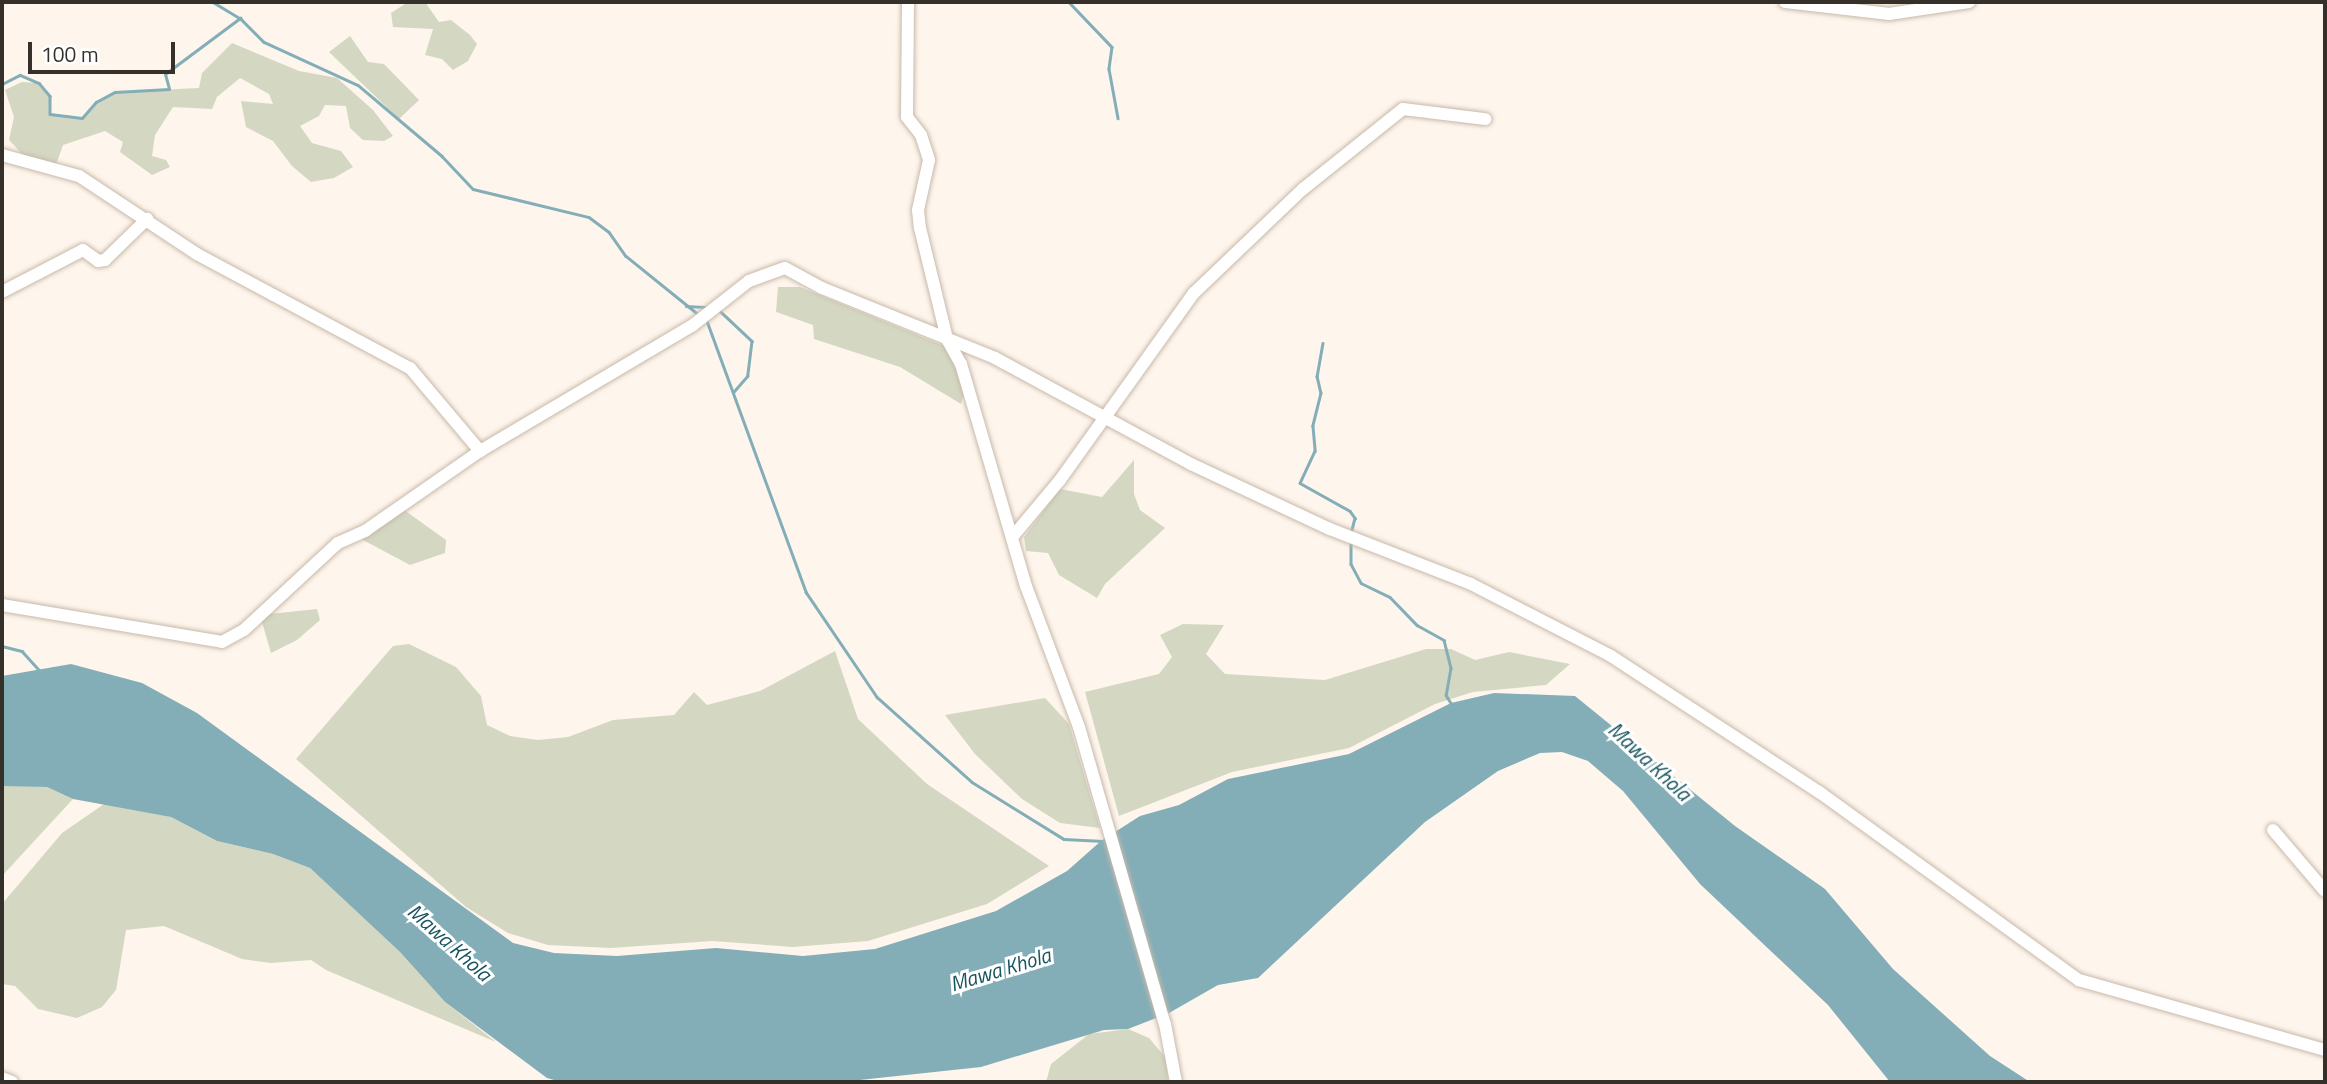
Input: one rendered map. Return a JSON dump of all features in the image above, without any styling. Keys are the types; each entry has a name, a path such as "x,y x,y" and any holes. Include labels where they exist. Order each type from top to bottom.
{"street":[{"path":"908,2 907,117 921,135 929,160 918,210 947,339 961,363 1052,663 1079,727 1165,1024 1176,1082"},
{"path":"1785,2 1889,14 1969,2"},
{"path":"1014,536 1104,419 1194,293 1220,265 1391,115 1403,108 1485,119"},
{"path":"2,155 79,176 262,291 410,368 480,451"},
{"path":"2,292 83,250 98,261 105,260 147,219"},
{"path":"2,605 222,642 245,629 330,548 365,531 480,451 693,325 749,281 785,268 821,288 995,358 1104,419 1330,529 1471,584 1611,656 1819,792 2079,980 2325,1050"},
{"path":"2273,830 2325,891"},
{"path":"2,1078 12,1082"}],"green space":[{"path":"408,2 425,2 439,22 451,20 470,35 477,44 468,61 453,70 442,59 425,55 433,29 393,27 391,13"},
{"path":"350,36 368,62 384,64 419,100 399,119 329,52"},
{"path":"232,43 299,71 337,78 373,110 393,136 384,141 363,140 350,128 346,106 325,105 319,116 300,126 312,143 341,151 353,167 334,178 311,182 292,166 273,141 246,127 241,101 273,104 269,94 240,78 217,97 212,109 173,107 155,135 152,156 166,160 170,167 152,175 120,152 123,142 105,131 63,145 56,165 25,157 9,140 14,117 5,90 22,82 39,83 50,96 50,114 82,118 96,102 115,92 199,88 202,73"},
{"path":"778,287 800,287 949,348 965,390 961,404 900,367 814,339 813,325 776,312"},
{"path":"1134,460 1134,494 1140,510 1165,528 1105,584 1097,598 1059,575 1048,553 1026,551 1024,537 1060,489 1102,497"},
{"path":"400,507 446,540 445,553 410,565 363,540 365,531"},
{"path":"317,609 320,620 297,640 271,653 260,615"},
{"path":"1183,624 1224,625 1206,654 1225,674 1325,680 1426,649 1451,649 1475,660 1509,652 1570,664 1546,685 1473,692 1435,704 1349,748 1232,772 1119,816 1085,692 1159,674 1172,657 1160,635"},
{"path":"409,644 456,667 481,696 487,725 510,736 538,740 568,737 613,720 674,715 694,692 707,705 760,691 835,651 858,719 927,784 1049,866 987,904 868,941 793,947 712,941 611,948 548,945 508,933 466,907 296,759 393,646"},
{"path":"1045,698 1069,724 1100,828 1060,823 1022,799 975,754 945,715"},
{"path":"2,786 47,787 73,799 2,876"},
{"path":"107,802 171,817 217,841 273,854 310,868 400,952 445,1002 496,1042 326,970 311,960 271,963 242,959 164,926 126,930 116,990 102,1007 77,1018 38,1009 15,986 2,984 2,904 62,833"},
{"path":"1128,1029 1149,1038 1166,1058 1168,1082 1046,1082 1051,1064 1089,1034"}],"water":[{"name":"Mawa Khola","path":"71,664 142,683 197,713 513,943 554,953 617,956 716,948 803,956 875,949 996,911 1067,871 1101,841 1140,816 1179,805 1228,779 1349,754 1451,703 1494,693 1575,696 1735,826 1825,889 1893,969 1990,1056 2030,1082 1890,1082 1828,1005 1700,884 1623,791 1588,761 1562,752 1540,753 1498,771 1425,822 1258,978 1218,985 1169,1013 1128,1029 1104,1030 981,1067 841,1082 561,1082 547,1078 445,1002 400,952 310,868 273,854 217,841 171,817 73,799 47,787 2,786 2,676"}],"waterway":[{"path":"213,2 240,18 264,42 358,85 442,156 473,189 589,217 609,232 626,256 699,315"},
{"path":"1069,2 1112,47 1109,69 1118,118"},
{"path":"2,84 20,75 39,83 50,96 50,114 82,118 96,102 115,92 169,89 165,74 240,18"},
{"path":"686,306 707,307"},
{"path":"720,311 752,341 748,376 734,392"},
{"path":"707,321 806,592 877,697 972,782 1064,839 1103,841"},
{"path":"1323,343 1317,376 1321,393 1313,426 1315,451 1300,483 1350,511 1355,518 1351,534"},
{"path":"1351,540 1351,564 1361,583 1390,597 1417,625 1444,640 1451,668 1446,695 1451,703"},
{"path":"2,646 22,651 41,672"}]}
